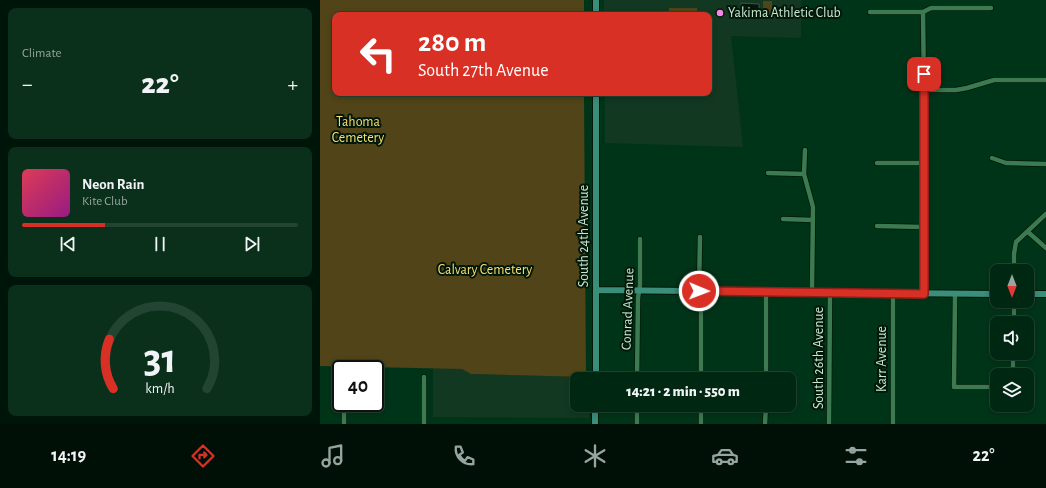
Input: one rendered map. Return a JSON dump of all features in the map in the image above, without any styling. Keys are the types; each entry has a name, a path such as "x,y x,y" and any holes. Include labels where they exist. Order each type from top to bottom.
{"street":[{"path":"596,0 596,12"},
{"path":"870,12 923,12 931,8 991,8"},
{"path":"923,12 924,294"},
{"path":"924,90 956,90 994,80 1046,80"},
{"name":"South 24th Avenue","path":"596,96 596,372"},
{"name":"South 26th Avenue","path":"805,150 804,174 813,207 812,292"},
{"path":"992,158 1006,163 1046,164"},
{"path":"877,163 924,163"},
{"path":"768,174 804,174"},
{"path":"1014,264 1016,242 1046,214"},
{"path":"784,219 812,220"},
{"path":"877,226 924,227"},
{"path":"1028,232 1046,248"},
{"path":"700,237 701,372"},
{"name":"Conrad Avenue","path":"637,372 640,240"},
{"path":"596,290 990,294"},
{"path":"766,292 766,372"},
{"name":"South 26th Avenue","path":"830,293 830,424"},
{"name":"Karr Avenue","path":"893,293 893,424"},
{"path":"955,294 954,387 990,387"},
{"path":"1034,294 1046,294"},
{"path":"424,377 424,424"},
{"path":"344,412 344,424"},
{"path":"595,412 595,424"},
{"path":"637,412 637,424"},
{"path":"701,412 701,424"},
{"path":"765,424 766,412"}],"shaded area":[{"path":"604,0 801,0 801,38 731,36 743,147 605,143 605,96 712,96 712,12 604,12"},
{"path":"741,3 759,4 759,13 741,13"},
{"path":"433,368 463,369 471,374 570,377 570,412 589,412 589,418 433,417"}],"green space":[{"name":"Calvary Cemetery","path":"320,0 584,0 584,12 332,12 332,96 584,96 586,372 570,372 570,377 471,374 462,369 384,367 384,360 332,360 332,366 320,366"},
{"path":"763,1 772,1 772,16 763,16"},
{"path":"669,8 697,8 697,12 669,12"}],"place":[{"name":"Yakima Athletic Club","path":"720,13"}],"route":[{"path":"699,291 924,294 924,74"}],"park label":[{"name":"Tahoma Cemetery","path":"358,130"}]}
